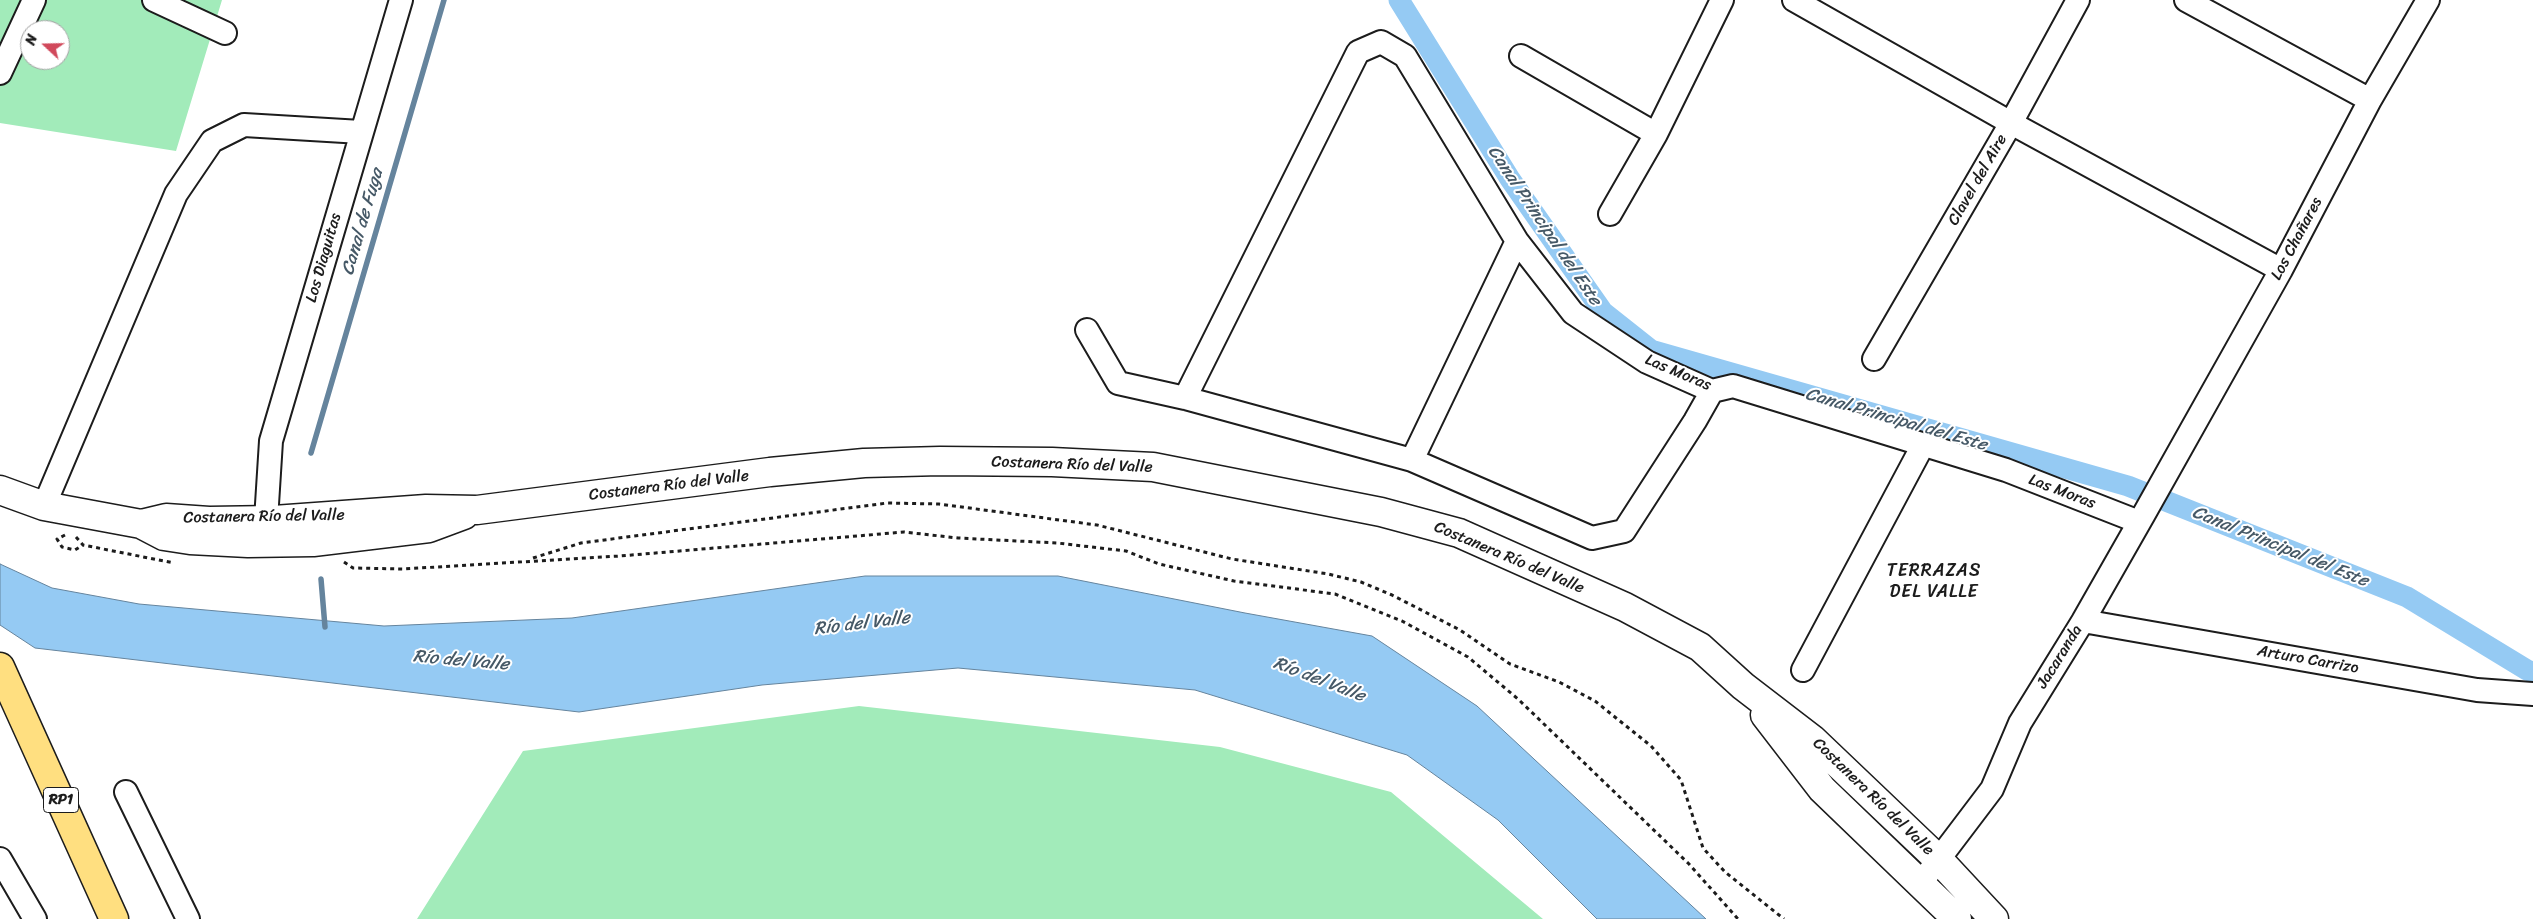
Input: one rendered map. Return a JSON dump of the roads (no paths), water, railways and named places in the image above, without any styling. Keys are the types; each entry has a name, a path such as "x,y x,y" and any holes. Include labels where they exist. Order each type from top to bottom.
{"main road":[{"name":"Costanera Río del Valle","path":"141,524 166,518 209,521 266,520 426,509 477,510 770,472 864,463 1043,462 1153,466 1372,510 1459,532 1625,607 1700,647 1743,686 1812,739 1940,860 1994,919"},
{"name":"Costanera Río del Valle","path":"0,490 44,506 141,524 164,536 190,540 248,543 313,542 429,528 477,510"},
{"name":"RP1","path":"3,674 114,919"},
{"name":"Costanera Río del Valle","path":"1743,686 1822,789 1957,919"}],"street":[{"path":"0,73 34,0"},
{"path":"154,0 225,33"},
{"name":"Los Diaguitas","path":"266,520 271,442 401,0"},
{"path":"1610,214 1656,134 1722,0"},
{"path":"1794,0 2011,123 2281,270"},
{"name":"Clavel del Aire","path":"1874,358 2011,123 2078,0"},
{"path":"2186,0 2370,100"},
{"name":"Los Chañares","path":"2163,476 2281,270 2370,100 2428,0"},
{"name":"Las Moras","path":"1185,398 1358,52 1381,42 1405,56 1517,241 1573,313 1647,362 1712,391 1733,386 2006,470 2142,518"},
{"path":"1521,56 1656,134"},
{"path":"44,506 176,194 212,141 244,125 361,132"},
{"path":"1412,460 1517,241"},
{"path":"1087,330 1118,383 1185,398 1412,460 1592,538 1624,531 1695,421 1712,391"},
{"path":"1804,670 1923,445"},
{"name":"Jacaranda","path":"1920,884 1940,860 1992,788 2020,723 2083,621 2142,518 2163,476"},
{"name":"Arturo Carrizo","path":"2083,621 2477,690 2533,694"},
{"path":"126,792 188,919"},
{"path":"0,859 35,919"}],"water":[{"name":"Río del Valle","path":"0,564 52,588 139,604 384,626 572,618 865,576 1058,576 1372,636 1477,706 1706,919 1597,919 1498,820 1407,755 1195,690 958,668 762,685 579,712 35,648 0,625"}],"waterway":[{"name":"Canal de Fuga","path":"311,453 444,0"},
{"name":"Canal Principal del Este","path":"1399,0 1510,179 1603,312 1651,350 2128,486 2407,597 2533,672"},
{"name":"Canal de Fuga","path":"321,579 325,627"}],"district":[{"name":"TERRAZAS DEL VALLE","path":"1934,581"}]}
